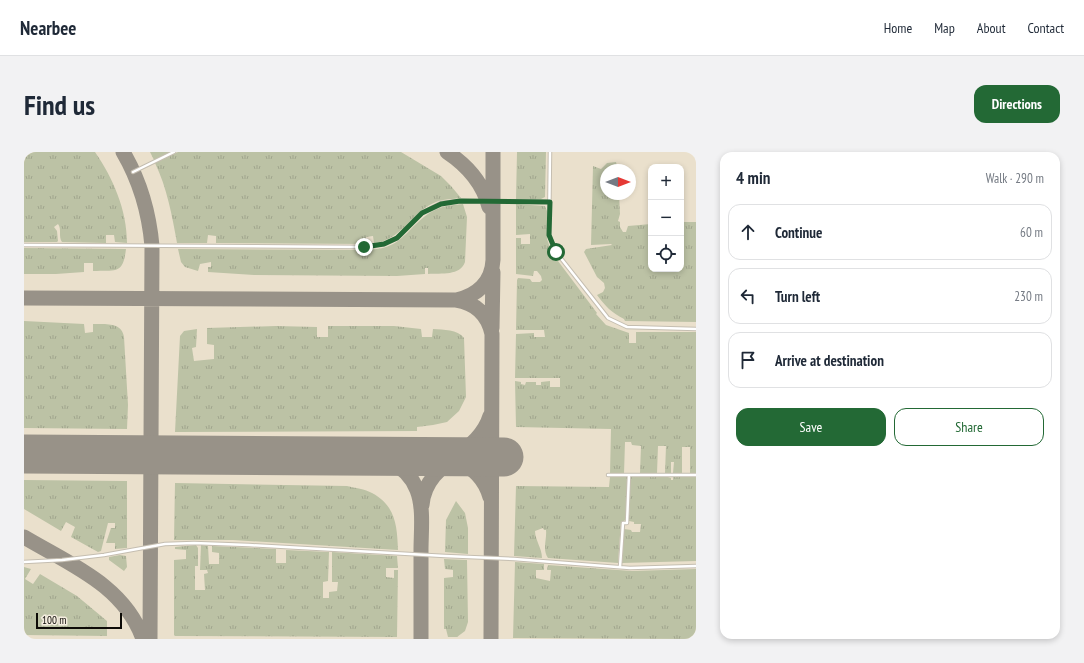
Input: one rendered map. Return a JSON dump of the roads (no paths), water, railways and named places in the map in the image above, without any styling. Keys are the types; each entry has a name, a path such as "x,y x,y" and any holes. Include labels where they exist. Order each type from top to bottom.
{"lane":[{"path":"133,172 174,152"},
{"path":"550,152 549,235 556,252 608,318 627,327 696,328"},
{"path":"24,245 364,247 384,244 397,238 422,213 441,204 460,201 550,202"},
{"path":"608,475 696,475"},
{"path":"620,567 623,523 627,523 629,475"},
{"path":"24,562 62,560 104,555 165,544 194,543 445,556 514,558 620,567 696,566"}]}
